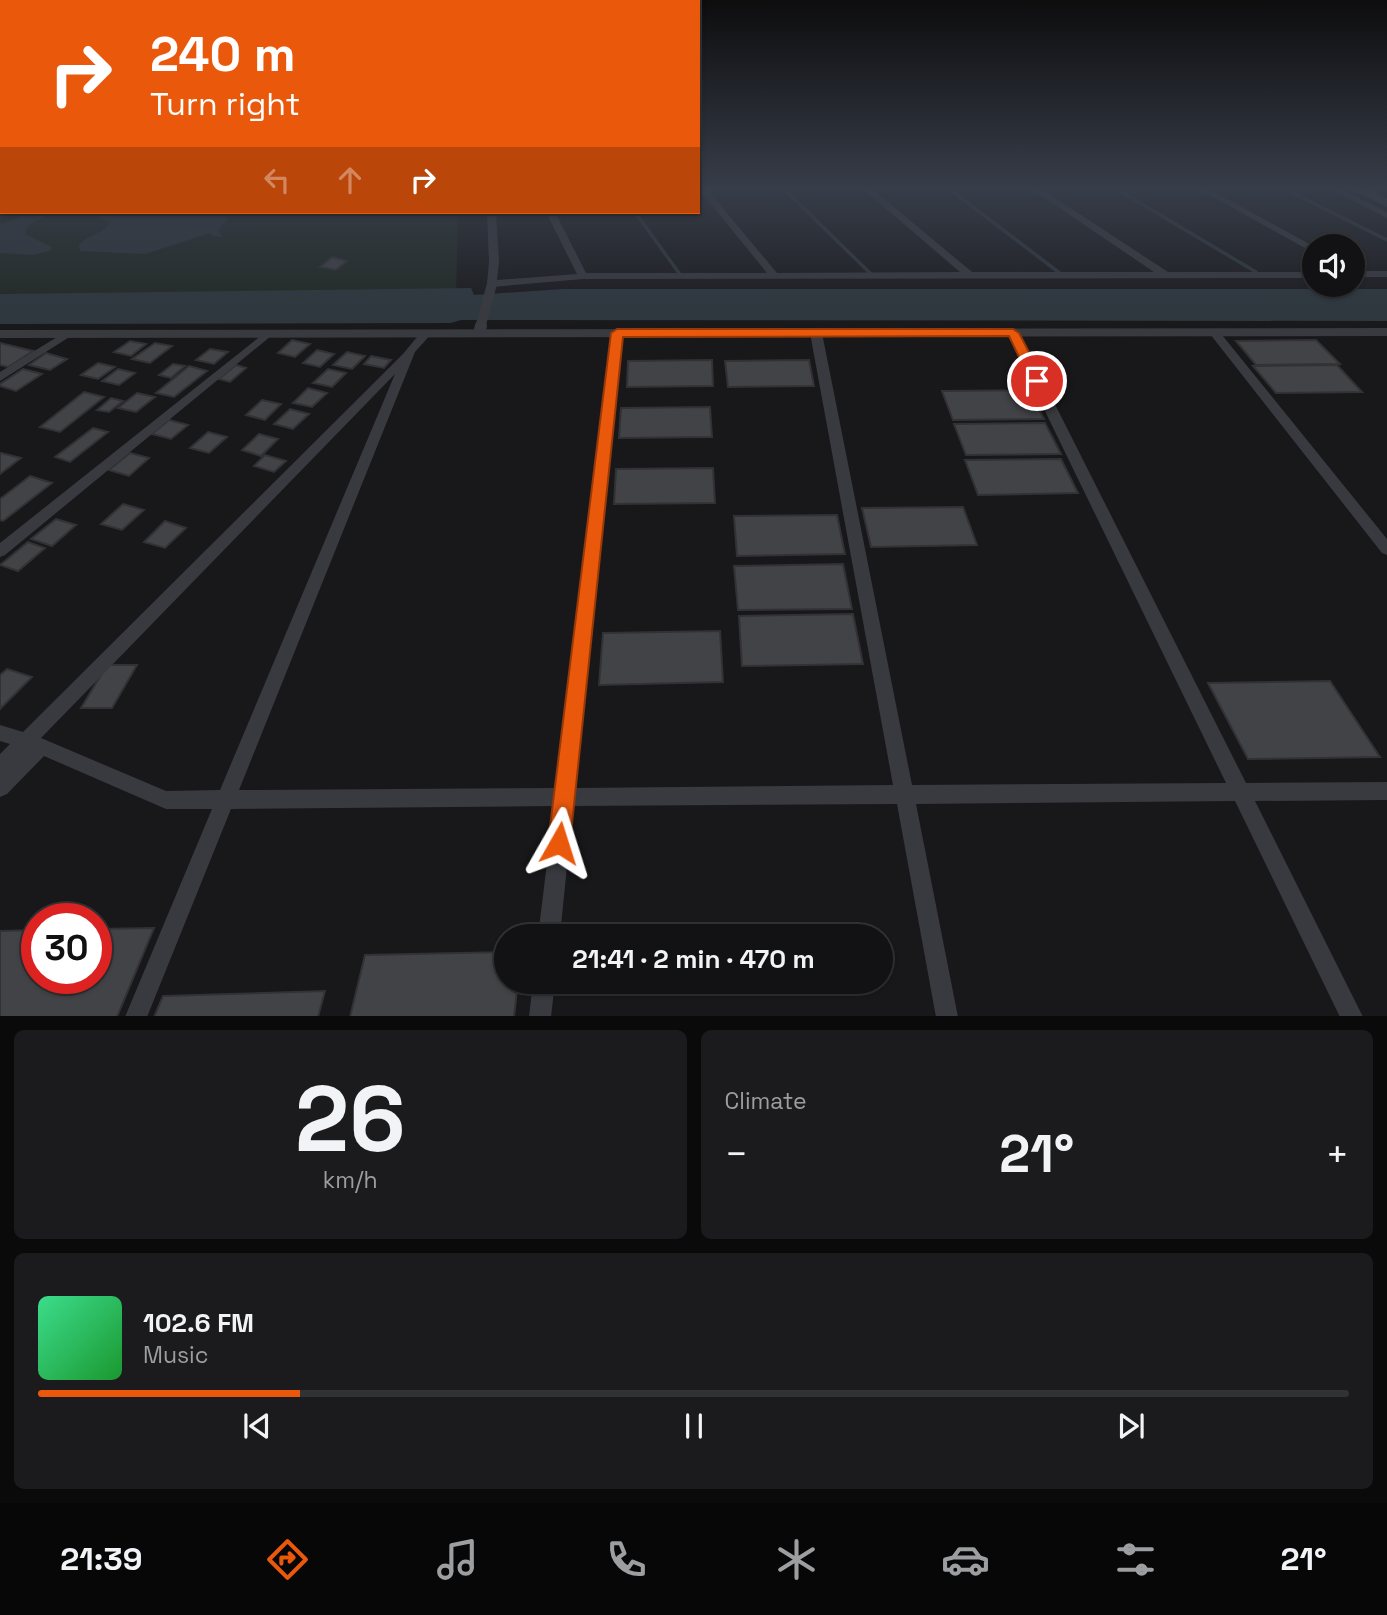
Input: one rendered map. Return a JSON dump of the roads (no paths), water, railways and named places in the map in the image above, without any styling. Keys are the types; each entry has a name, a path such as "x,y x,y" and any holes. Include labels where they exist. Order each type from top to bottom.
{"street":[{"path":"480,331 492,284 492,235"},
{"path":"562,235 583,276"},
{"path":"741,235 774,275"},
{"path":"922,235 969,275"},
{"path":"1105,235 1166,276"},
{"path":"1365,273 1387,274"},
{"path":"492,284 583,276 1302,275"},
{"path":"0,334 480,331 1387,332"},
{"path":"1214,332 1387,549"},
{"path":"0,788 33,744 426,333"},
{"path":"550,924 617,333"},
{"path":"816,333 947,1016"},
{"path":"1013,333 1352,1016"},
{"path":"0,377 67,334"},
{"path":"0,551 267,334"},
{"path":"136,1016 410,351"},
{"path":"0,733 33,744 166,800 1387,791"},
{"path":"0,767 33,744"},
{"path":"540,1016 543,994"}],"waterway":[{"path":"652,235 679,273"},
{"path":"832,235 871,274"},
{"path":"1010,235 1061,274"},
{"path":"1195,235 1256,272"},
{"path":"1378,235 1387,240"}]}
